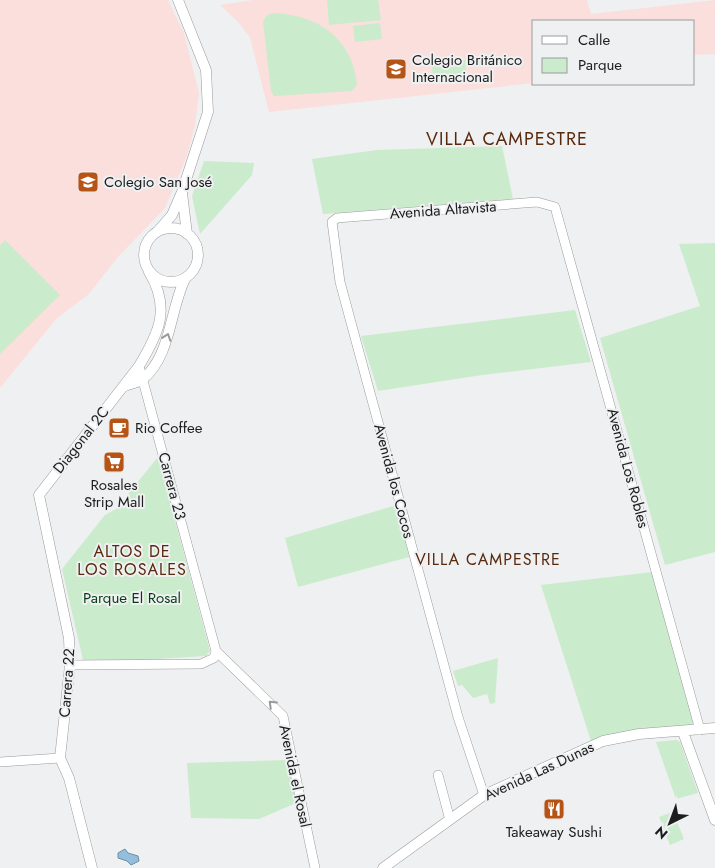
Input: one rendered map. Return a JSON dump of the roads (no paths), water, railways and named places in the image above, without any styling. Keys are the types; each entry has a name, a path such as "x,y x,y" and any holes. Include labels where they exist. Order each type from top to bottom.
{"street":[{"path":"139,366 156,336 160,318 159,288 150,272 144,254 146,245 172,215 182,192 208,112 206,70 178,0"},
{"path":"182,192 187,234"},
{"name":"Avenida Altavista","path":"332,222 337,218 537,202 555,207"},
{"name":"Avenida Los Robles","path":"555,207 700,730"},
{"name":"Avenida los Cocos","path":"332,222 340,282 458,716 484,795"},
{"path":"124,386 143,379 155,363 168,337 176,300 185,279 194,269 198,257 196,244 187,234 173,228 158,231"},
{"path":"150,272 155,278 170,283 185,279"},
{"name":"Carrera 23","path":"139,366 216,651"},
{"name":"Diagonal 2C","path":"39,495 139,366"},
{"name":"Carrera 22","path":"39,495 69,638 70,665 60,758 69,778 92,868"},
{"path":"70,665 201,664 214,658 216,651"},
{"name":"Avenida el Rosal","path":"216,651 282,716 315,868"},
{"name":"Avenida Las Dunas","path":"383,868 484,795 602,741 639,734 715,728"},
{"path":"683,732 715,820"},
{"path":"0,762 60,758"},
{"path":"438,775 450,820"}],"water":[{"path":"125,849 128,853 138,856 139,861 131,865 127,861 118,858 118,853"}],"place":[{"name":"Colegio Británico Internacional","path":"396,69"},
{"name":"Colegio San José","path":"88,182"},
{"name":"Rio Coffee","path":"119,428"},
{"name":"Rosales Strip Mall","path":"114,462"},
{"name":"Takeaway Sushi","path":"554,809"}],"district":[{"name":"VILLA CAMPESTRE","path":"507,139"},
{"name":"VILLA CAMPESTRE","path":"488,559"},
{"name":"ALTOS DE LOS ROSALES","path":"132,560"}],"park label":[{"name":"Parque El Rosal","path":"132,598"}]}
